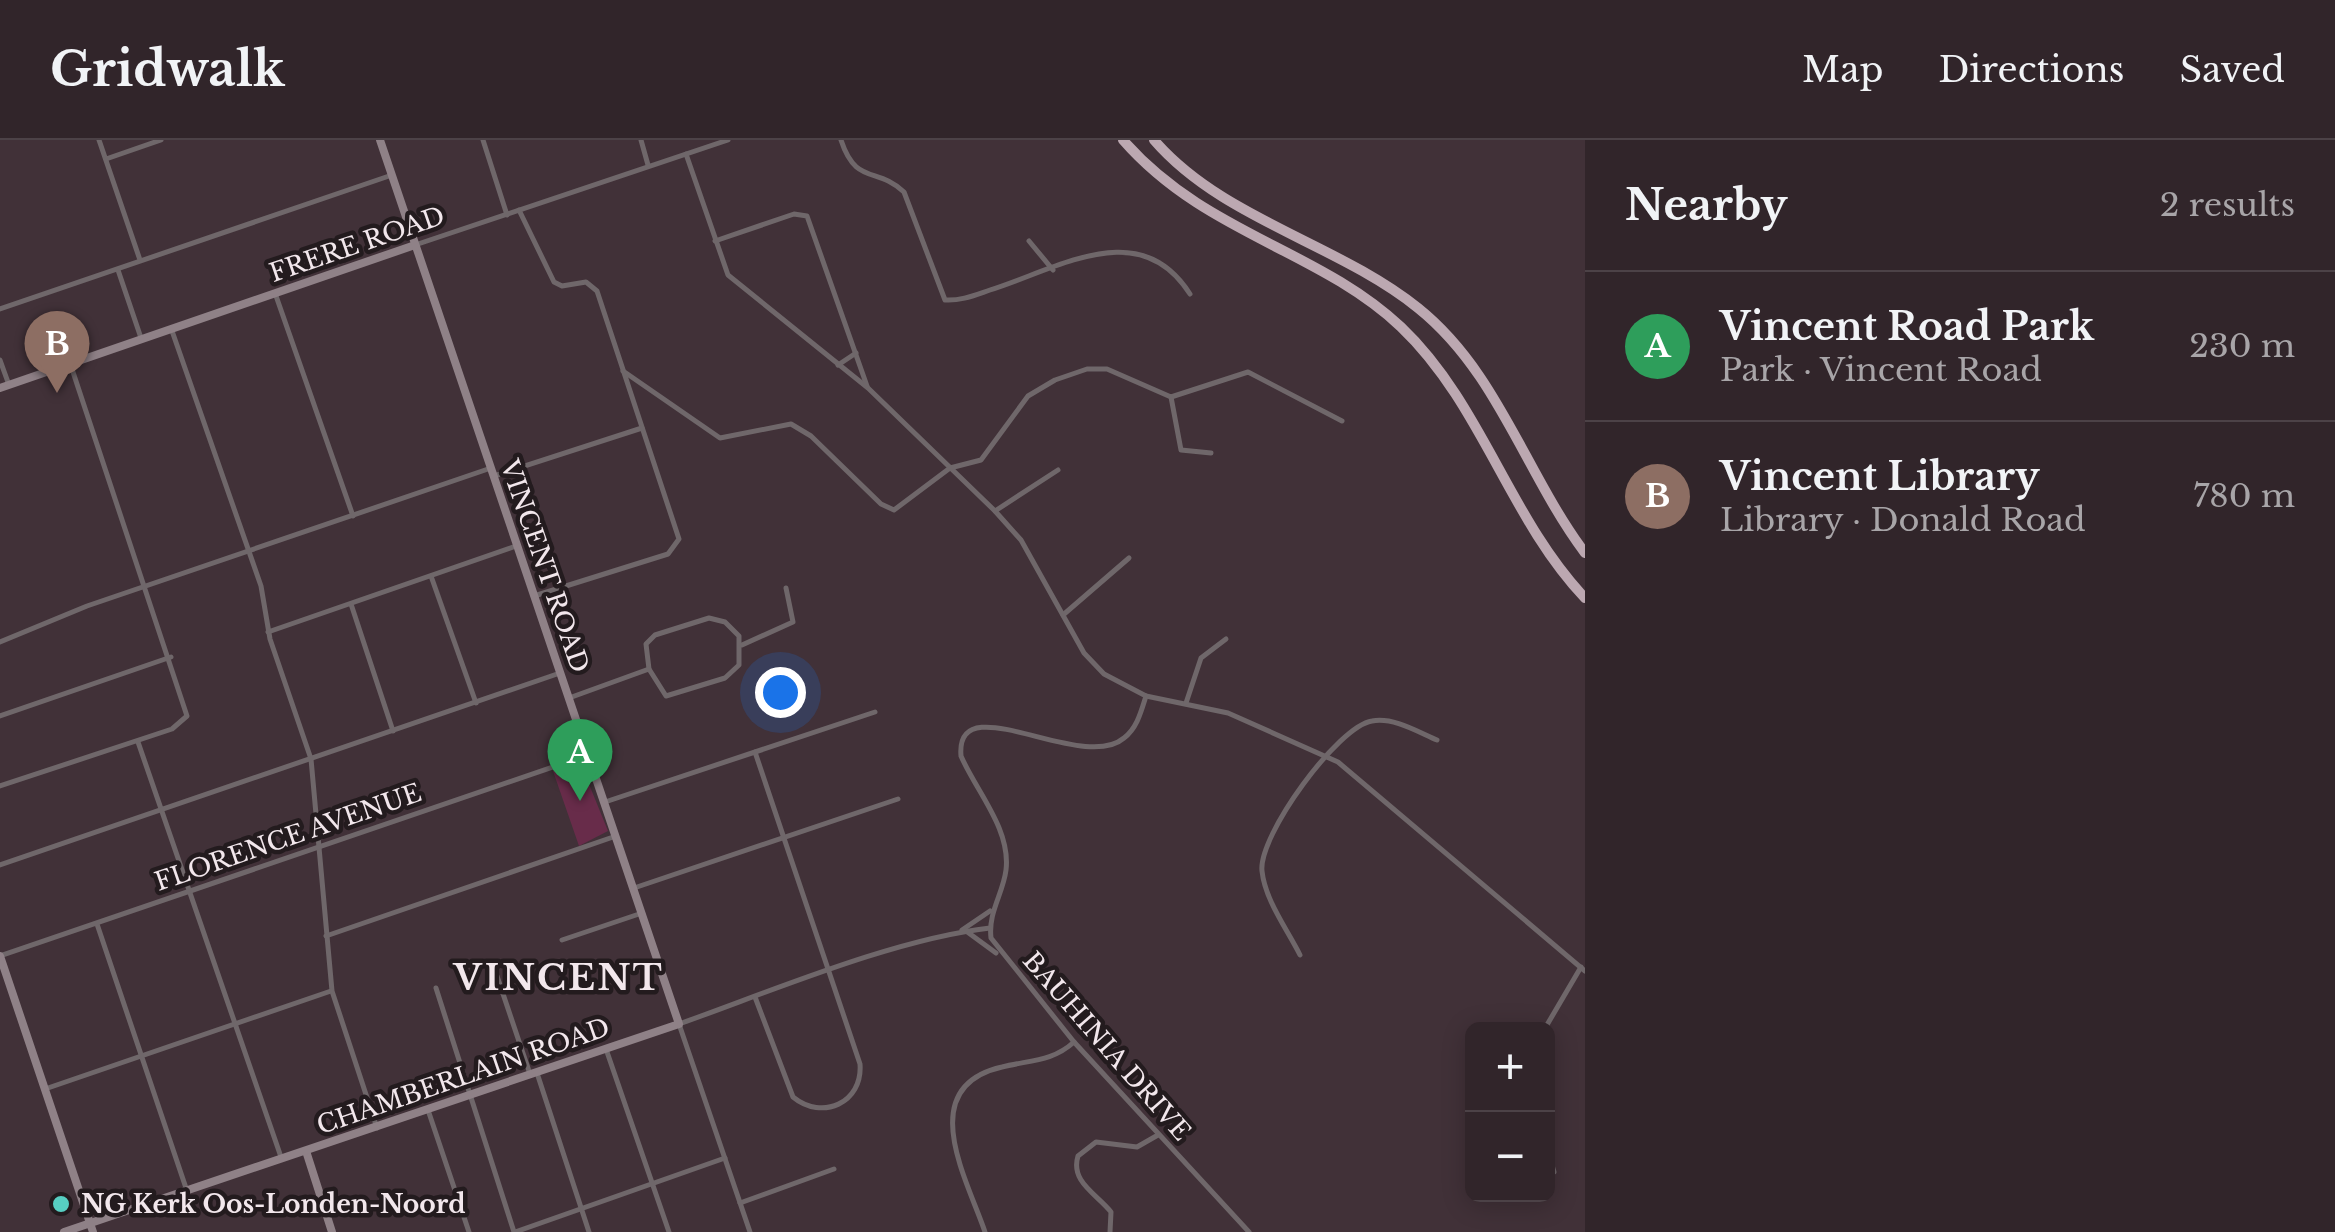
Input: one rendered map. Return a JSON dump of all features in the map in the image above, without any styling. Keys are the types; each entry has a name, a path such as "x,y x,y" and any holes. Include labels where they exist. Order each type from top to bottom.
{"highway":[{"path":"1123,140 1145,164 1206,212 1339,283 1399,325 1448,381 1548,554 1585,598"},
{"path":"1154,140 1203,183 1394,289 1445,332 1498,402 1585,553"}],"street":[{"path":"99,140 140,261"},
{"path":"106,159 161,140"},
{"name":"VINCENT ROAD","path":"380,140 750,1232"},
{"path":"482,140 507,214"},
{"path":"641,140 648,166"},
{"name":"FRERE ROAD","path":"4,386 728,140"},
{"path":"840,140 853,166 892,182 904,192 945,300 1109,251 1143,252 1168,266 1190,294"},
{"path":"686,154 714,241 734,282 868,388 996,511 1028,550 1063,616 1096,666 1114,682 1146,696 1228,713 1328,757 1583,969 1549,1022"},
{"path":"0,309 392,176"},
{"path":"519,210 554,282 562,286 586,282 594,287 678,530 678,544 668,554 534,596"},
{"path":"714,241 794,214 807,216 868,388"},
{"path":"1029,241 1053,270"},
{"path":"118,269 141,338"},
{"path":"275,293 352,516"},
{"path":"171,328 265,602 268,632 311,759 332,991 378,1128"},
{"path":"838,364 856,353"},
{"path":"0,360 4,386"},
{"path":"0,786 181,725 187,710 70,363"},
{"path":"623,371 720,438 774,424 800,428 887,508 906,505 950,468 981,460 1028,396 1076,372 1107,368 1171,397 1248,372 1342,420"},
{"path":"632,399 651,391"},
{"path":"1171,397 1181,450 1211,453"},
{"path":"0,642 24,629 352,516 642,428"},
{"path":"996,511 1058,470"},
{"path":"268,632 517,546"},
{"path":"1063,616 1114,566 1128,558"},
{"path":"431,576 476,703"},
{"path":"742,645 793,622 786,588"},
{"path":"350,604 393,731"},
{"path":"701,620 725,622 742,645 740,665 733,673 672,696 661,693 650,669 646,652 650,638 701,620"},
{"path":"1186,703 1200,658 1226,639"},
{"path":"0,716 170,657"},
{"path":"569,698 650,669"},
{"path":"0,865 560,673"},
{"path":"990,928 1004,881 1006,848 960,756 966,734 977,726 993,724 1076,748 1105,748 1135,727 1146,696"},
{"path":"605,802 875,712"},
{"path":"1300,955 1270,898 1262,858 1276,824 1350,730 1372,720 1402,725 1438,740"},
{"path":"138,741 282,1160"},
{"path":"755,997 793,1098 808,1107 833,1107 851,1096 861,1075 756,752"},
{"name":"FLORENCE AVENUE","path":"0,956 588,755"},
{"path":"634,888 898,798"},
{"path":"326,936 616,836"},
{"path":"994,908 963,931 1003,958"},
{"path":"562,940 642,913"},
{"path":"96,923 187,1192"},
{"name":"CHAMBERLAIN ROAD","path":"64,1232 92,1228 830,972 963,931 990,928"},
{"name":"BAUHINIA DRIVE","path":"990,928 1003,958 1074,1042 1248,1232"},
{"path":"0,956 92,1228"},
{"path":"497,976 589,1232"},
{"path":"436,988 515,1232 725,1158"},
{"path":"45,1089 332,991"},
{"path":"985,1232 951,1143 953,1116 960,1099 983,1072 1052,1058 1074,1042"},
{"path":"606,1048 669,1232"},
{"path":"428,1110 469,1232"},
{"path":"1110,1232 1111,1212 1081,1182 1076,1169 1078,1156 1096,1142 1137,1147 1158,1135"},
{"path":"306,1151 332,1232"},
{"path":"740,1203 834,1170"}],"shaded area":[{"path":"580,762 608,831 579,846 553,771"}],"place":[{"name":"Vincent Library","path":"57,393"},
{"name":"Vincent Road Park","path":"580,801"},
{"name":"NG Kerk Oos-Londen-Noord","path":"61,1204"}],"district":[{"name":"VINCENT","path":"559,978"}]}
